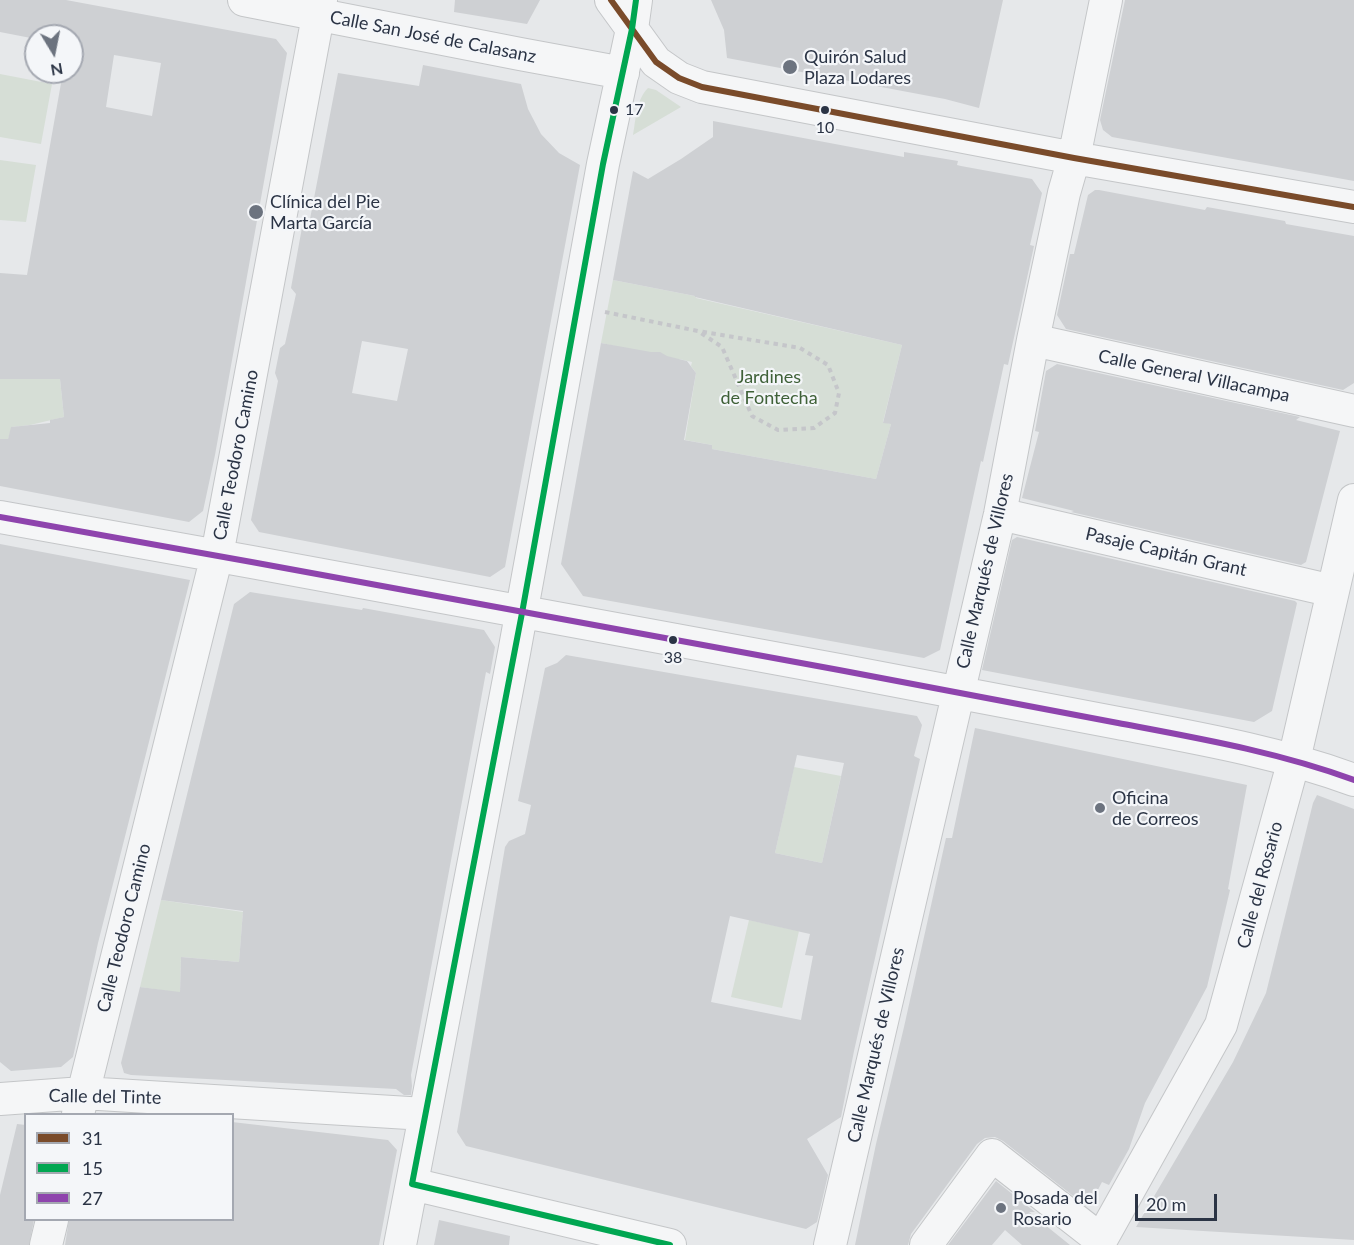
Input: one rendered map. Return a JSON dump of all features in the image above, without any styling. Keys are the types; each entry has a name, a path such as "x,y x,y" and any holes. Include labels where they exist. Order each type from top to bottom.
{"street":[{"name":"Calle San José de Calasanz","path":"244,0 319,8 623,73"},
{"path":"611,0 634,15 656,62 680,78 713,90 1074,158 1354,207"},
{"name":"Calle Marqués de Villores","path":"830,1245 999,514 1033,340 1064,193 1074,158 1106,0"},
{"name":"Calle Teodoro Camino","path":"80,1104 217,555 319,8"},
{"path":"400,1245 522,613 603,164 634,15"},
{"name":"Calle General Villacampa","path":"1033,340 1354,411"},
{"name":"Calle del Rosario","path":"1100,1243 1221,1025 1294,760 1354,500"},
{"name":"Pasaje Capitán Grant","path":"999,514 1333,591"},
{"path":"0,517 217,555 1180,735 1294,760 1354,780"},
{"name":"Calle del Tinte","path":"0,1099 80,1104 425,1114"},
{"path":"926,1245 992,1155 1100,1243"},
{"path":"412,1184 670,1245"},
{"path":"46,1245 52,1221"}],"path":[{"path":"578,305 698,331 800,348 828,365 839,393 835,413 814,428 778,430 752,416 722,347 698,331"}],"green space":[{"path":"0,74 24,79 24,84 52,84 41,144 0,137"},
{"path":"648,88 656,90 681,107 633,135 639,104"},
{"path":"0,160 36,165 26,222 0,220"},
{"name":"Jardines de Fontecha","path":"613,280 695,296 902,345 883,422 891,424 876,479 712,449 712,445 685,440 696,373 691,366 692,362 679,359 677,367 651,354 601,343"},
{"path":"0,379 60,379 64,417 12,427 8,439 0,439"},
{"path":"794,767 841,776 822,863 775,853"},
{"path":"161,900 243,912 239,962 181,957 180,993 140,987"},
{"path":"749,920 799,931 782,1008 731,997"}],"building":[{"path":"0,0 66,0 276,39 287,53 215,455 203,511 189,522 0,486 0,439 8,439 11,427 50,423 50,420 64,417 60,379 0,379 0,273 27,275 61,84 84,84 84,24 24,24 24,37 0,32","holes":["114,55 161,63 152,116 106,107"]},
{"path":"455,0 540,0 527,24 454,12"},
{"path":"711,0 1003,0 979,108 945,99 727,58 724,30"},
{"path":"1125,0 1354,0 1354,181 1112,137 1103,130 1100,120"},
{"path":"423,65 521,84 528,109 541,134 559,153 580,165 505,567 490,577 259,532 251,520 278,381 275,373 280,348 285,344 296,294 291,288 303,222 310,219 338,73 419,86","holes":["362,341 408,349 397,401 352,393"]},
{"path":"713,121 904,157 904,152 958,161 957,165 961,166 1032,179 1042,193 1030,245 1034,246 1008,365 1004,364 940,650 924,658 583,596 561,564 601,343 660,352 687,361 696,373 684,440 712,445 712,449 876,479 891,424 883,423 902,345 695,296 613,280 633,171 648,179 681,159 713,137"},
{"path":"1095,190 1205,210 1207,207 1354,236 1354,383 1343,390 1066,329 1057,315 1070,254 1074,254 1088,195"},
{"path":"1057,364 1300,417 1296,420 1340,431 1306,562 1301,565 1071,512 1074,511 1022,498 1039,432 1035,431 1046,371"},
{"path":"1017,537 1295,601 1297,603 1272,711 1254,722 982,670 1012,540"},
{"path":"0,544 190,580 98,943 73,1057 61,1067 11,1071 0,1062"},
{"path":"250,592 362,610 363,608 484,630 495,647 490,674 486,672 411,1075 411,1095 404,1095 396,1089 124,1073 121,1063 140,987 180,992 181,957 239,962 243,911 161,900 234,604"},
{"path":"566,655 917,716 922,725 914,756 920,759 841,1117 807,1139 828,1175 817,1222 806,1229 466,1146 457,1132 505,847 509,841 525,834 531,805 518,801 545,668 557,663","holes":["797,755 844,763 822,863 775,853","730,916 810,934 805,955 813,956 801,1020 711,1002"]},
{"path":"975,728 1247,785 1228,889 1230,890 1207,987 1145,1103 1129,1149 1109,1185 1102,1182 1090,1205 1086,1206 1003,1141 995,1137 985,1138 977,1144 911,1234 908,1245 855,1245 946,838 952,838"},
{"path":"1317,795 1354,809 1354,1240 1136,1227 1233,1062 1266,993 1313,803"},
{"path":"234,1122 388,1140 397,1150 379,1245 65,1245 69,1221 234,1221"},
{"path":"17,1124 24,1125 24,1221 34,1221 29,1245 0,1245 0,1195"},
{"name":"Posada del Rosario","path":"996,1181 1035,1212 1029,1212 1070,1245 1022,1245 1005,1230 992,1245 948,1245"},
{"path":"439,1220 510,1236 509,1245 434,1245"}],"transit line":[{"name":"31","path":"611,0 656,62 679,78 702,87 1074,158 1354,207"},
{"name":"15","path":"636,0 603,164 522,613 412,1184 670,1245"},
{"name":"27","path":"0,517 315,573 1178,734 1296,761 1354,780"}],"place":[{"name":"Quirón Salud Plaza Lodares","path":"790,67"},
{"name":"17","path":"614,110"},
{"name":"10","path":"825,110"},
{"name":"Clínica del Pie Marta García","path":"256,212"},
{"name":"38","path":"673,640"},
{"name":"Oficina de Correos","path":"1100,808"},
{"name":"Posada del Rosario","path":"1001,1208"}]}
